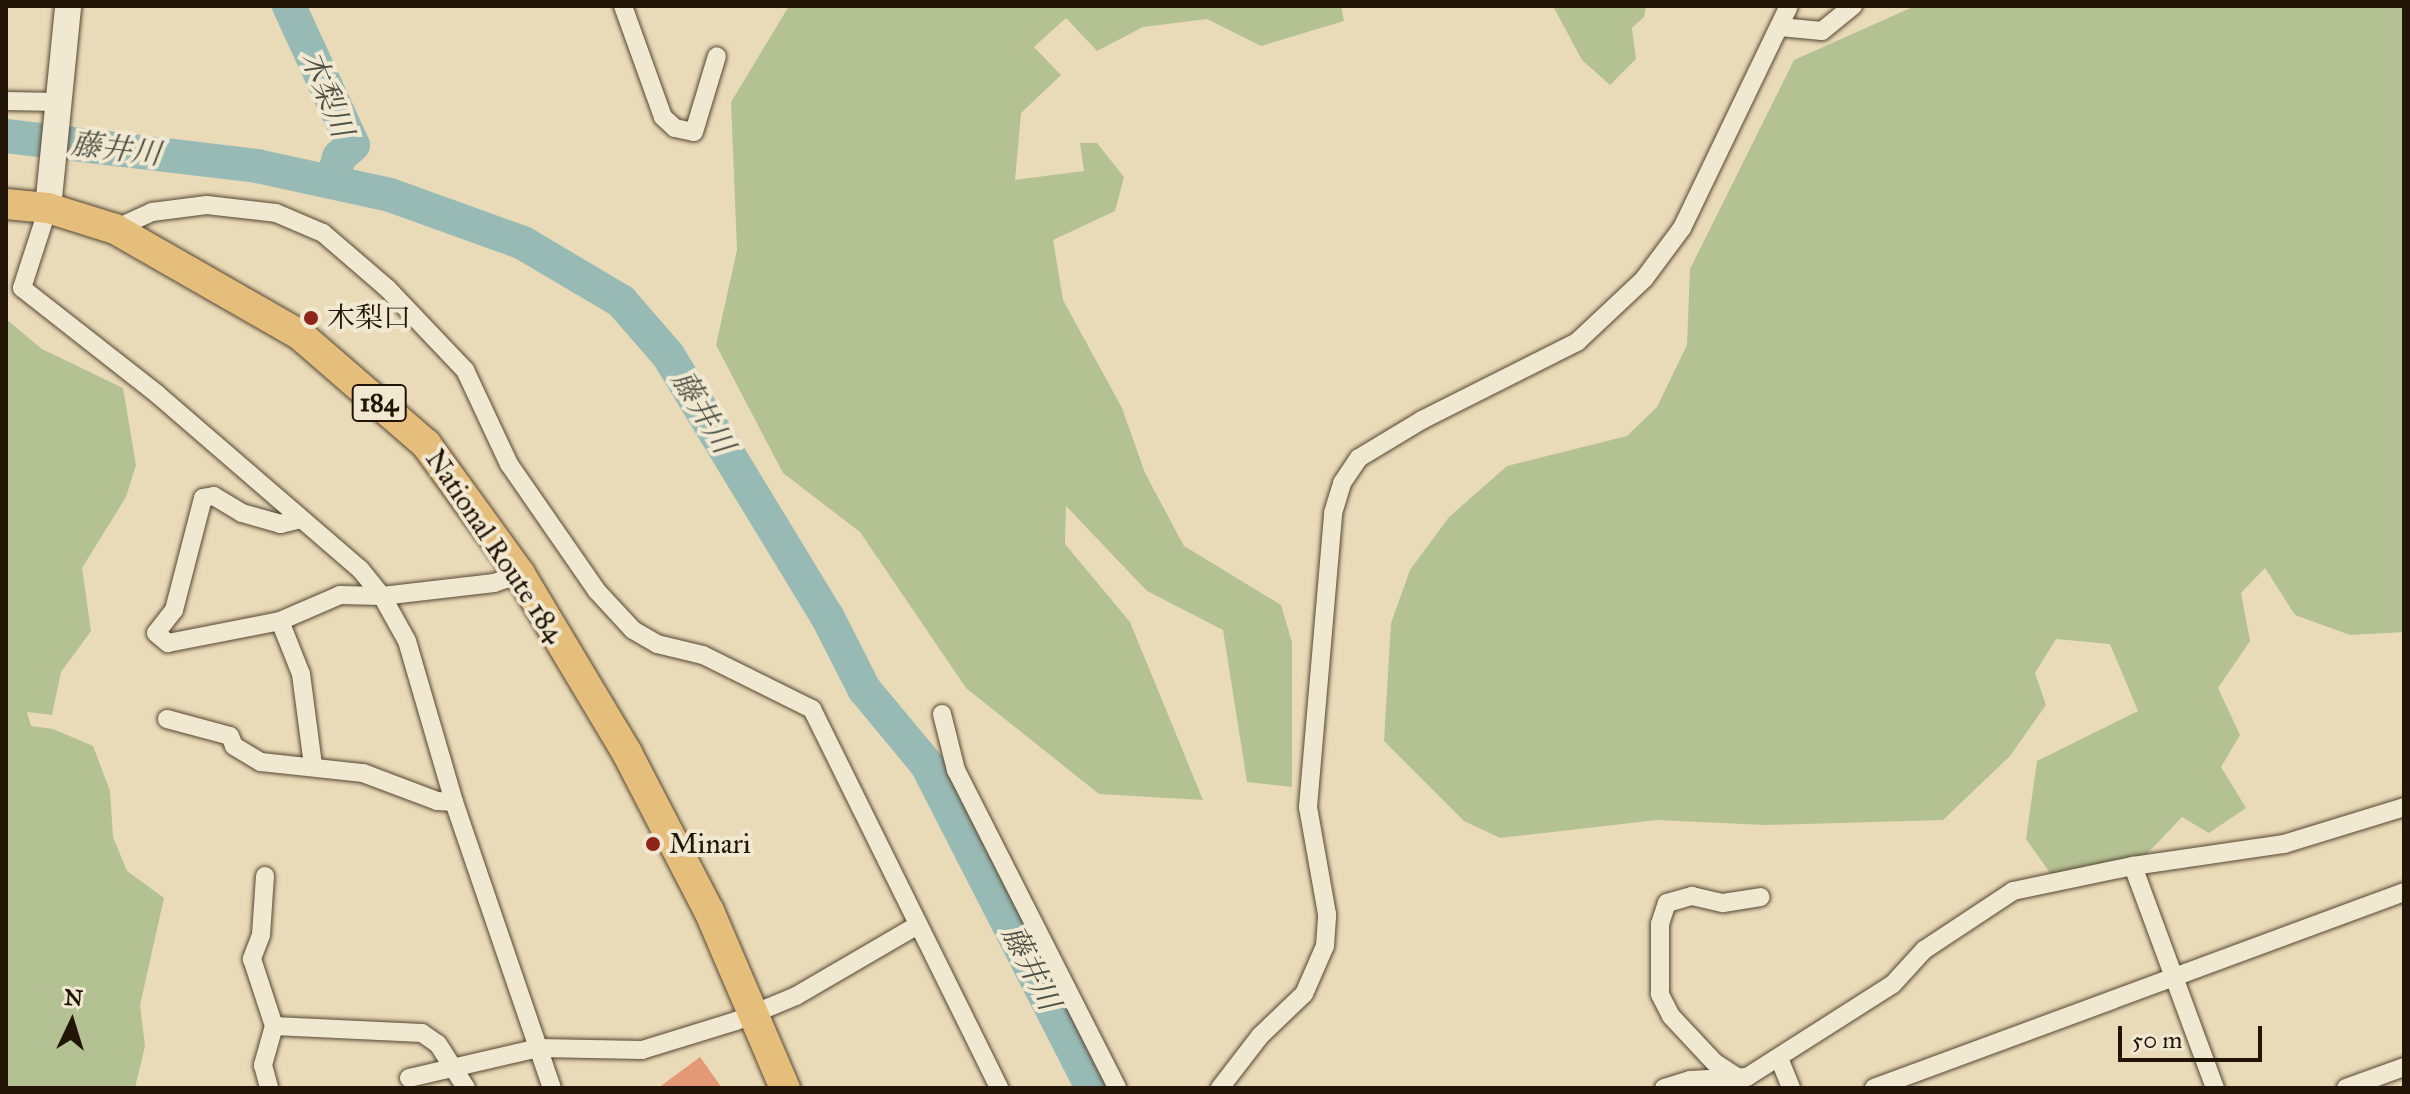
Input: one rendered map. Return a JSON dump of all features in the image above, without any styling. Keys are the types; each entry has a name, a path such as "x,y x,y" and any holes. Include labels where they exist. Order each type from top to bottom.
{"highway":[{"name":"National Route 184","path":"6,204 49,194 115,229 312,345 426,444 520,574 627,753 709,911 785,1088"}],"main road":[{"path":"49,194 68,6"}],"street":[{"path":"623,6 663,117 675,128 694,132 717,56"},
{"path":"1220,1088 1260,1036 1304,994 1325,946 1327,914 1308,807 1333,513 1342,483 1359,458 1422,420 1577,342 1644,279 1682,228 1789,6"},
{"path":"1780,27 1822,31 1853,6"},
{"path":"6,101 57,102"},
{"path":"49,194 22,288 157,394 360,569 382,596 407,641 454,802 552,1088"},
{"path":"115,229 152,212 207,205 276,213 323,233 377,279 465,370 509,464 597,591 633,630 657,644 703,655 812,709 999,1088"},
{"path":"301,519 281,524 242,513 214,496 203,498 174,610 156,633 168,643 280,621 340,595 382,596 494,583 520,574"},
{"path":"280,621 301,674 313,765"},
{"path":"942,714 956,770 1117,1088"},
{"path":"167,719 230,736 234,746 261,762 313,765 363,773 437,801 454,802"},
{"path":"1664,1088 1690,1080 1747,1077 1893,984 1924,950 2013,891 2133,866 2284,844 2404,807"},
{"path":"2133,866 2215,1088"},
{"path":"265,876 261,935 252,959 274,1026 263,1065 269,1088"},
{"path":"1874,1088 2404,892"},
{"path":"1737,1077 1714,1062 1671,1016 1660,994 1660,924 1667,903 1692,896 1723,903 1761,897"},
{"path":"409,1078 539,1048 642,1050 796,996 918,925"},
{"path":"274,1026 331,1032 403,1028 438,1044 466,1088"},
{"path":"1779,1058 1791,1088"},
{"path":"2346,1088 2404,1067"}],"green space":[{"path":"789,6 1341,6 1344,21 1261,46 1207,19 1143,27 1097,51 1066,18 1034,47 1061,75 1021,113 1015,180 1084,171 1080,143 1097,143 1124,177 1115,211 1053,240 1063,300 1122,408 1145,473 1184,546 1281,605 1292,642 1292,787 1247,782 1223,630 1147,591 1066,506 1065,544 1130,622 1203,800 1099,794 966,688 860,532 783,473 716,345 737,250 731,102"},
{"path":"1553,6 1646,6 1644,17 1632,28 1636,59 1610,85 1582,60"},
{"path":"1915,6 2404,6 2404,632 2350,635 2295,615 2265,568 2241,593 2250,641 2218,688 2240,735 2221,767 2246,808 2209,833 2182,817 2141,860 2053,877 2026,839 2037,761 2138,711 2110,644 2056,639 2035,673 2046,705 2010,756 1943,820 1765,825 1657,820 1500,838 1464,821 1384,741 1391,623 1410,570 1449,517 1507,466 1627,436 1657,407 1687,345 1690,269 1794,60"},
{"path":"6,319 42,349 123,388 136,465 126,497 82,568 91,631 61,672 52,715 27,712 31,726 53,729 93,746 110,791 113,837 127,871 164,898 140,1005 145,1046 135,1088 6,1088"}],"building":[{"path":"700,1057 722,1088 658,1088"}],"waterway":[{"name":"木梨川","path":"289,6 353,145 339,157 333,180"},
{"name":"藤井川","path":"6,136 257,166 390,195 523,243 621,301 668,355 827,616 864,689 927,765 1092,1088"}],"place":[{"name":"木梨口","path":"311,318"},
{"name":"Minari","path":"653,844"}]}
